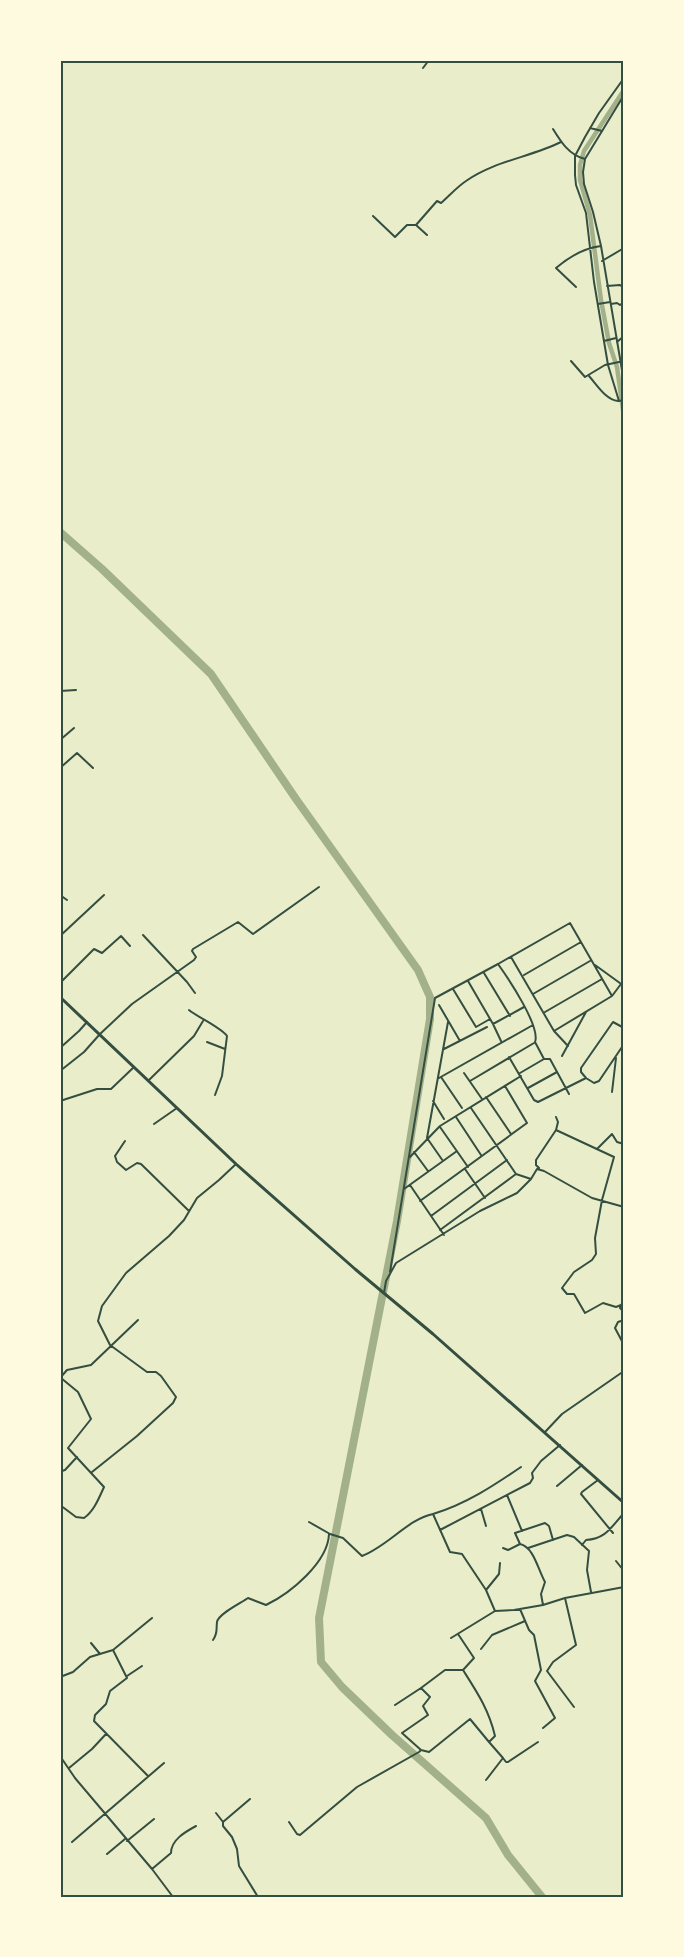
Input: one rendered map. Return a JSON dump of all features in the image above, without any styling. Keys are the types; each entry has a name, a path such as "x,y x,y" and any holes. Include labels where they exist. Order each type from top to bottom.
{"street":[{"path":"423,68 429,60"},
{"path":"589,376 608,397 614,401 621,400 609,365 586,213 577,185 576,157 591,128 624,78"},
{"path":"624,95 584,158 583,184 593,212 624,381"},
{"path":"591,128 600,130"},
{"path":"553,129 561,142 576,157 584,158"},
{"path":"416,225 437,201 441,203 464,181 493,166 544,151 561,142"},
{"path":"577,185 583,184"},
{"path":"586,213 593,212"},
{"path":"373,216 395,237 407,225 416,225 427,235"},
{"path":"576,287 556,268 574,255 599,246"},
{"path":"602,261 624,248"},
{"path":"607,286 620,285 624,288"},
{"path":"620,305 624,302"},
{"path":"599,304 617,303 624,309"},
{"path":"605,341 624,336"},
{"path":"571,361 582,375 589,376 619,362"},
{"path":"60,691 76,690"},
{"path":"60,740 75,728"},
{"path":"60,768 77,753 93,768"},
{"path":"60,1071 84,1052 132,1004 196,958 193,949 238,922 241,922 253,934 319,887"},
{"path":"60,895 67,900"},
{"path":"60,936 104,895"},
{"path":"390,1272 434,1001 570,923 612,996"},
{"path":"143,935 195,993"},
{"path":"60,984 94,949 102,953 121,936 130,946"},
{"path":"523,976 581,942"},
{"path":"512,957 554,1031 568,1046"},
{"path":"554,1031 612,996 623,985 592,962"},
{"path":"533,994 592,962"},
{"path":"498,964 533,1024 536,1042 544,1059"},
{"path":"484,973 510,1016"},
{"path":"544,1013 602,979"},
{"path":"468,981 494,1024 501,1042"},
{"path":"453,989 476,1027 490,1019"},
{"path":"60,997 236,1164 624,1503"},
{"path":"440,1005 460,1041"},
{"path":"494,1024 524,1007"},
{"path":"189,1010 203,1021 226,1033 222,1076 215,1095"},
{"path":"562,1056 586,1012"},
{"path":"148,1080 194,1036 203,1021"},
{"path":"60,1048 87,1022"},
{"path":"443,1161 427,1138 433,1101 440,1077 448,1022"},
{"path":"624,1029 613,1022 581,1068 581,1072 594,1083 599,1081 624,1044"},
{"path":"440,1077 533,1024"},
{"path":"443,1050 487,1027"},
{"path":"207,1042 225,1049"},
{"path":"470,1081 536,1042"},
{"path":"612,1092 617,1056"},
{"path":"509,1057 534,1100 538,1102 586,1078"},
{"path":"409,1158 440,1126 544,1059 550,1059 569,1094"},
{"path":"60,1101 97,1089 111,1089 134,1067"},
{"path":"528,1088 557,1071"},
{"path":"464,1073 482,1100"},
{"path":"440,1077 462,1108"},
{"path":"420,1201 527,1123 505,1086"},
{"path":"486,1097 511,1134"},
{"path":"433,1101 444,1119"},
{"path":"154,1124 177,1108"},
{"path":"471,1108 516,1174 531,1179"},
{"path":"456,1117 482,1156"},
{"path":"556,1117 558,1122 556,1130 536,1160 536,1165 592,1198 624,1207"},
{"path":"440,1126 485,1198"},
{"path":"556,1130 614,1156 595,1238 596,1254 592,1260 574,1272 562,1288 567,1294 574,1294 585,1313 603,1303 613,1307 621,1305"},
{"path":"597,1149 612,1134 617,1142 624,1144"},
{"path":"125,1141 115,1156 121,1167 126,1170 137,1162 141,1164 189,1211"},
{"path":"404,1190 457,1151"},
{"path":"414,1152 428,1172"},
{"path":"430,1216 507,1160"},
{"path":"92,1472 137,1436 173,1403 176,1397 156,1372 147,1372 110,1345 99,1321 102,1306 126,1273 169,1236 189,1211 196,1198 236,1164"},
{"path":"384,1293 386,1281 396,1263 480,1211 517,1193 531,1179 534,1172 540,1169"},
{"path":"440,1230 516,1174"},
{"path":"410,1185 444,1235"},
{"path":"624,1299 620,1310 624,1312"},
{"path":"60,1505 76,1518 84,1518 89,1515 104,1487 69,1450 69,1446 91,1419 78,1392 60,1378 67,1370 75,1367 89,1367 138,1320"},
{"path":"624,1320 618,1322 615,1328 624,1345"},
{"path":"544,1432 562,1414 624,1371"},
{"path":"440,1530 532,1481 532,1473 541,1461 560,1445"},
{"path":"60,1469 65,1470 77,1457"},
{"path":"557,1486 582,1465"},
{"path":"309,1522 330,1534 343,1538 362,1556 392,1540 421,1517 461,1504 484,1493 492,1485 521,1467"},
{"path":"598,1480 581,1494 614,1533"},
{"path":"507,1495 522,1531"},
{"path":"482,1509 486,1526"},
{"path":"582,1545 586,1540 593,1541 611,1529 624,1513"},
{"path":"433,1514 450,1552 462,1554 486,1590 495,1611"},
{"path":"543,1605 541,1594 544,1582 528,1548 520,1544 516,1533 545,1523 549,1526 553,1539"},
{"path":"213,1640 218,1631 217,1621 221,1614 248,1598 266,1605 291,1588 322,1557 330,1534"},
{"path":"528,1548 567,1534 590,1553 587,1570 592,1592"},
{"path":"503,1548 508,1550 520,1544"},
{"path":"616,1561 624,1571"},
{"path":"486,1590 499,1574 500,1563"},
{"path":"451,1638 495,1611 543,1605 592,1592 624,1587"},
{"path":"543,1728 555,1718 535,1681 541,1671 576,1645 565,1598"},
{"path":"520,1609 529,1630 534,1635 541,1671"},
{"path":"60,1677 71,1674 90,1657 113,1650 152,1618"},
{"path":"481,1649 492,1635 525,1621"},
{"path":"395,1705 445,1670 463,1670 474,1657 458,1634"},
{"path":"91,1643 100,1654"},
{"path":"113,1650 127,1676"},
{"path":"142,1666 127,1676 126,1681 110,1691 106,1704 95,1715 94,1721 148,1776"},
{"path":"548,1667 548,1671 574,1707"},
{"path":"463,1670 489,1713 495,1736 489,1742"},
{"path":"421,1688 430,1697 423,1706 428,1715 402,1733 420,1751 429,1752 470,1719 505,1762 538,1742"},
{"path":"69,1768 106,1734"},
{"path":"289,1822 300,1835 357,1787 420,1751"},
{"path":"60,1756 75,1778 173,1897"},
{"path":"486,1780 503,1758"},
{"path":"72,1842 164,1762"},
{"path":"250,1799 224,1822 223,1827 237,1849 239,1866 258,1897"},
{"path":"216,1814 224,1822"},
{"path":"107,1854 154,1819"},
{"path":"152,1869 171,1853 174,1843 196,1826"}],"waterway":[{"path":"624,90 584,151 580,165 580,180 590,215 601,300 609,343 617,367 624,417"},
{"path":"60,532 102,569 211,674 296,799 418,970 430,997 430,1019 397,1221 319,1618 321,1662 342,1687 392,1735 486,1818 508,1855 542,1897"}]}
